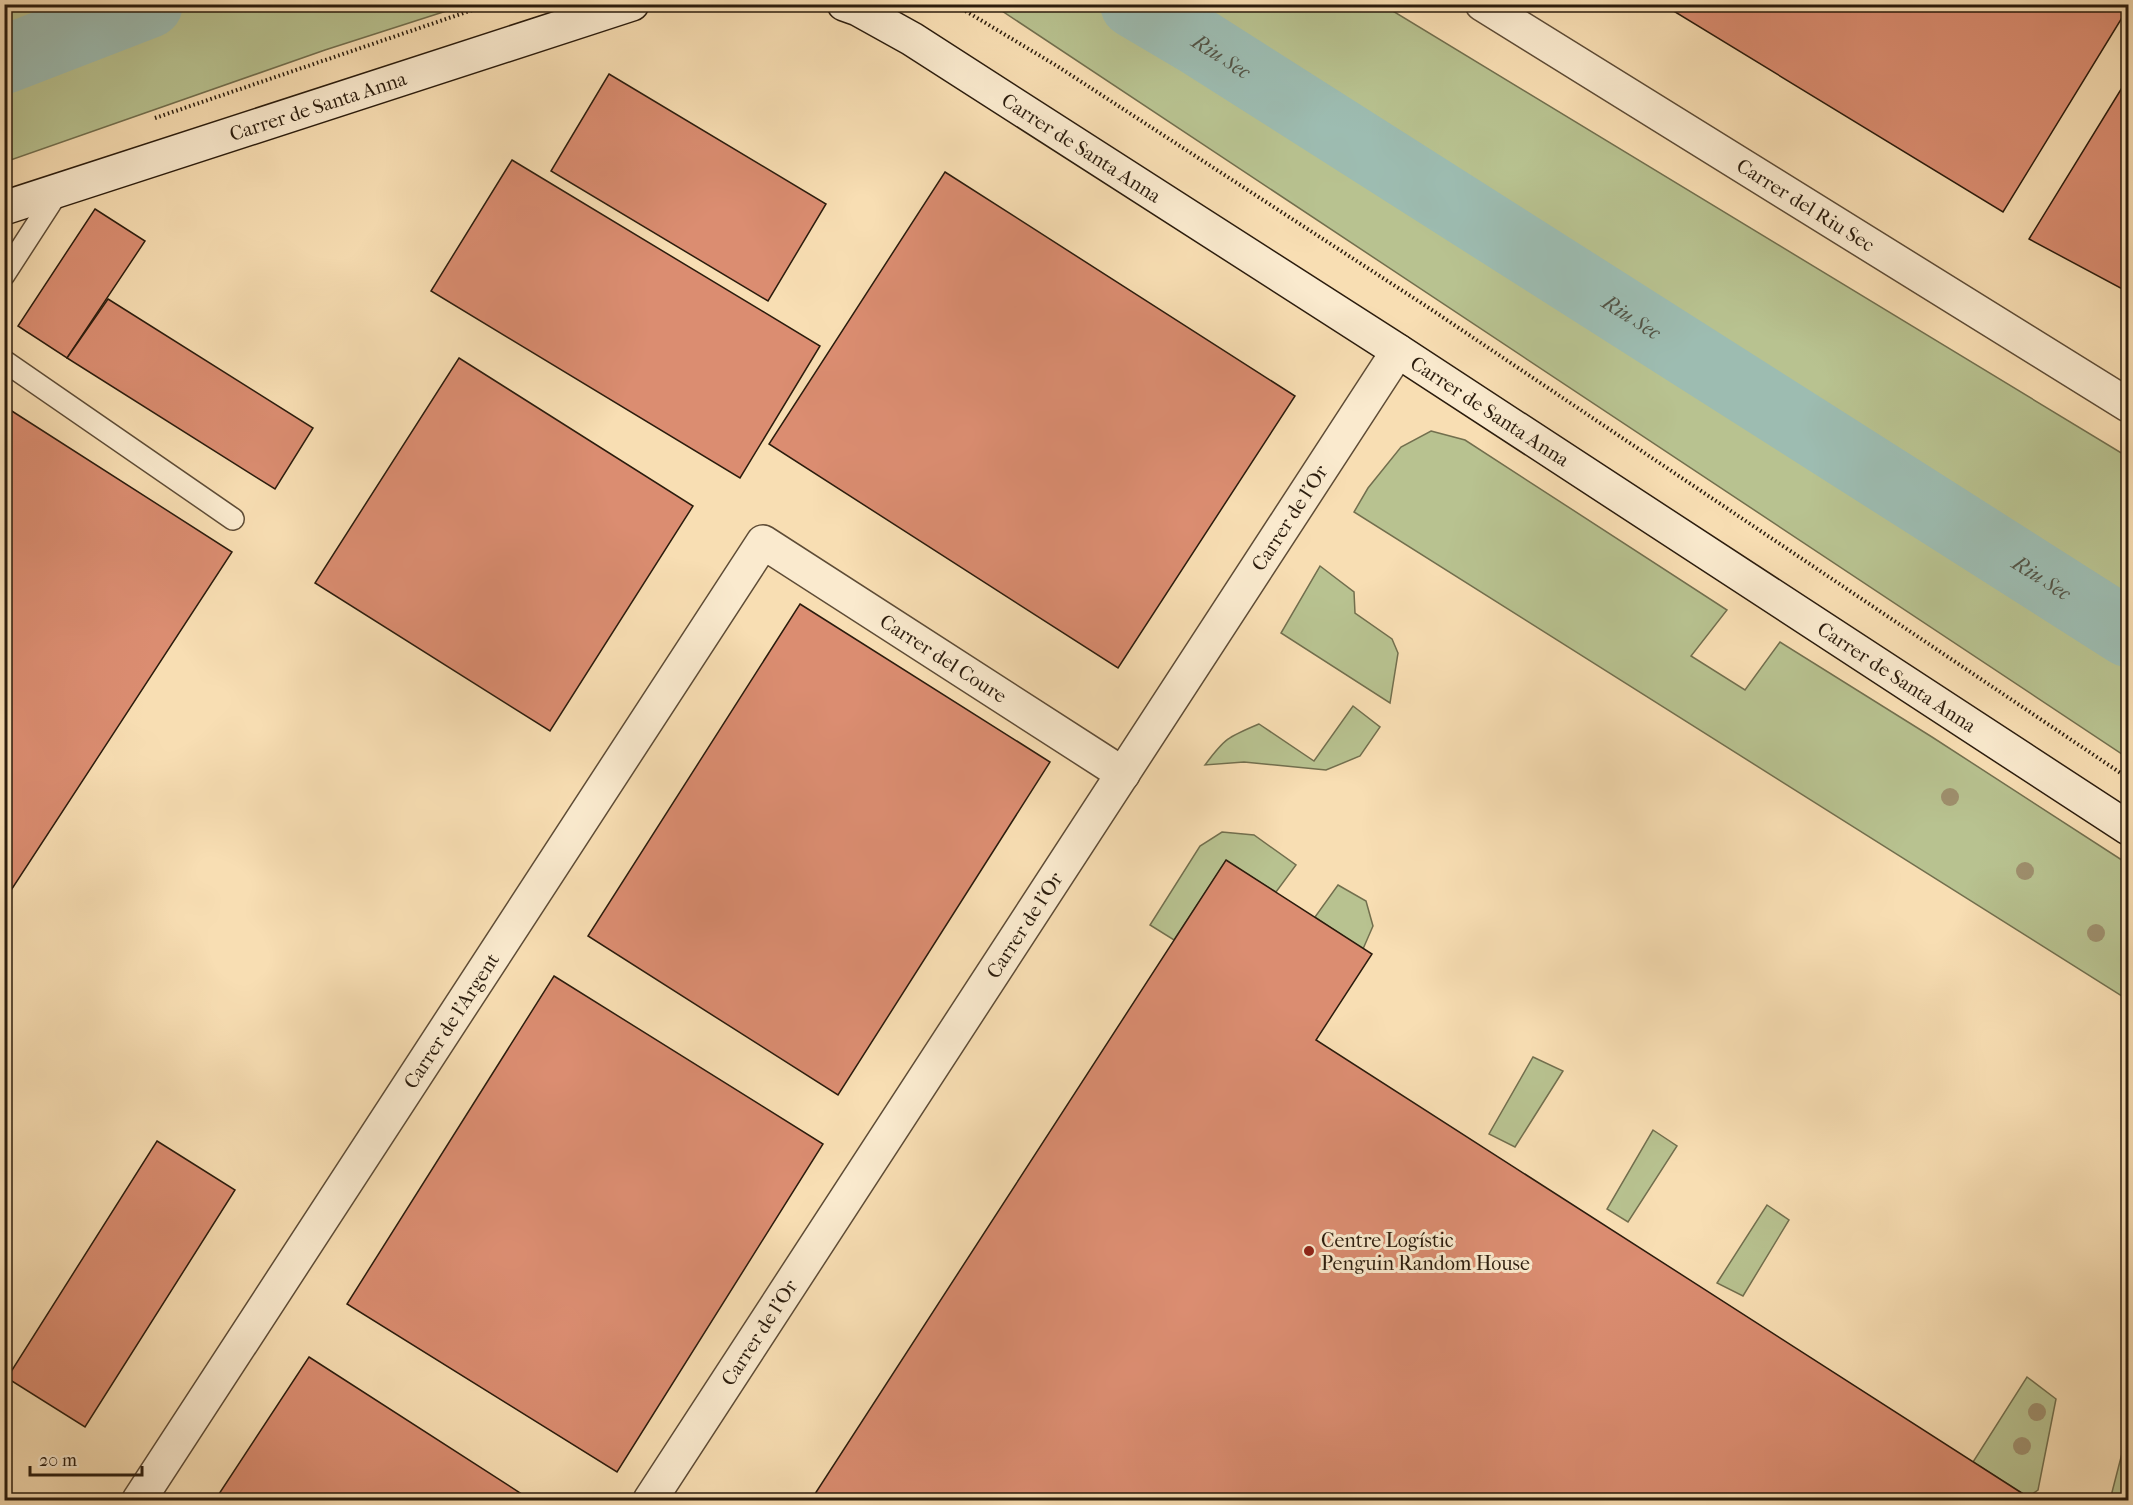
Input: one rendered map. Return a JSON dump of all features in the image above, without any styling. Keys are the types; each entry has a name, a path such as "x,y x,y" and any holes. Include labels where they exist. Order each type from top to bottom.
{"street":[{"name":"Carrer de Santa Anna","path":"4,208 632,4"},
{"name":"Carrer de Santa Anna","path":"844,4 858,9 912,39 1398,351 2128,828"},
{"name":"Carrer del Riu Sec","path":"1482,4 2128,405"},
{"name":"Carrer de l'Or","path":"650,1500 1398,351"},
{"name":"Carrer del Coure","path":"763,542 1123,774"},
{"name":"Carrer de l'Argent","path":"138,1500 763,542"}],"lane":[{"path":"4,275 59,190"},
{"path":"4,361 232,519"}],"path":[{"path":"151,119 490,4"},
{"path":"954,4 1057,66 1429,308 2128,778"}],"green space":[{"path":"4,5 465,5 325,50 5,162"},
{"path":"993,5 1383,5 2128,457 2128,758"},
{"path":"1431,431 1465,440 1727,610 1691,656 1745,690 1780,642 2128,864 2128,1000 1354,512 1368,488 1401,447"},
{"path":"1320,566 1354,592 1355,613 1392,639 1398,653 1390,703 1281,633"},
{"path":"1353,706 1380,727 1360,756 1326,770 1244,762 1205,765 1228,739 1259,724 1314,761"},
{"path":"1222,832 1254,835 1296,865 1276,892 1226,861 1174,940 1150,925 1200,846"},
{"path":"1338,885 1366,901 1373,926 1363,949 1315,917"},
{"path":"1533,1057 1563,1071 1515,1147 1489,1134"},
{"path":"1653,1130 1677,1146 1628,1222 1607,1209"},
{"path":"1767,1205 1789,1220 1743,1296 1717,1283"},
{"path":"2027,1377 2056,1399 2038,1490 2028,1497 1973,1462"},
{"path":"2128,1430 2128,1484 2123,1500 2110,1500"}],"building":[{"path":"1662,4 2128,4 2128,8 2003,212"},
{"path":"609,74 826,204 768,301 551,171"},
{"path":"2128,78 2128,292 2029,239"},
{"path":"512,160 820,346 740,478 431,291"},
{"path":"945,172 1295,396 1118,668 769,444"},
{"path":"95,209 145,241 67,358 18,326"},
{"path":"108,299 313,428 275,489 67,358"},
{"path":"459,358 693,506 550,731 315,583"},
{"path":"4,406 232,552 4,901"},
{"path":"800,604 1050,762 838,1095 588,936"},
{"name":"Centre Logístic Penguin Random House","path":"1226,860 1372,954 1316,1040 2028,1497 2026,1500 811,1500"},
{"path":"554,976 823,1144 617,1472 347,1304"},
{"path":"157,1141 235,1190 85,1427 7,1378"},
{"path":"309,1357 531,1500 215,1500"}],"waterway":[{"name":"Riu Sec","path":"4,60 149,4"},
{"name":"Riu Sec","path":"1134,4 1200,43 2128,633"}],"place":[{"name":"Centre Logístic Penguin Random House","path":"1309,1251"}]}
